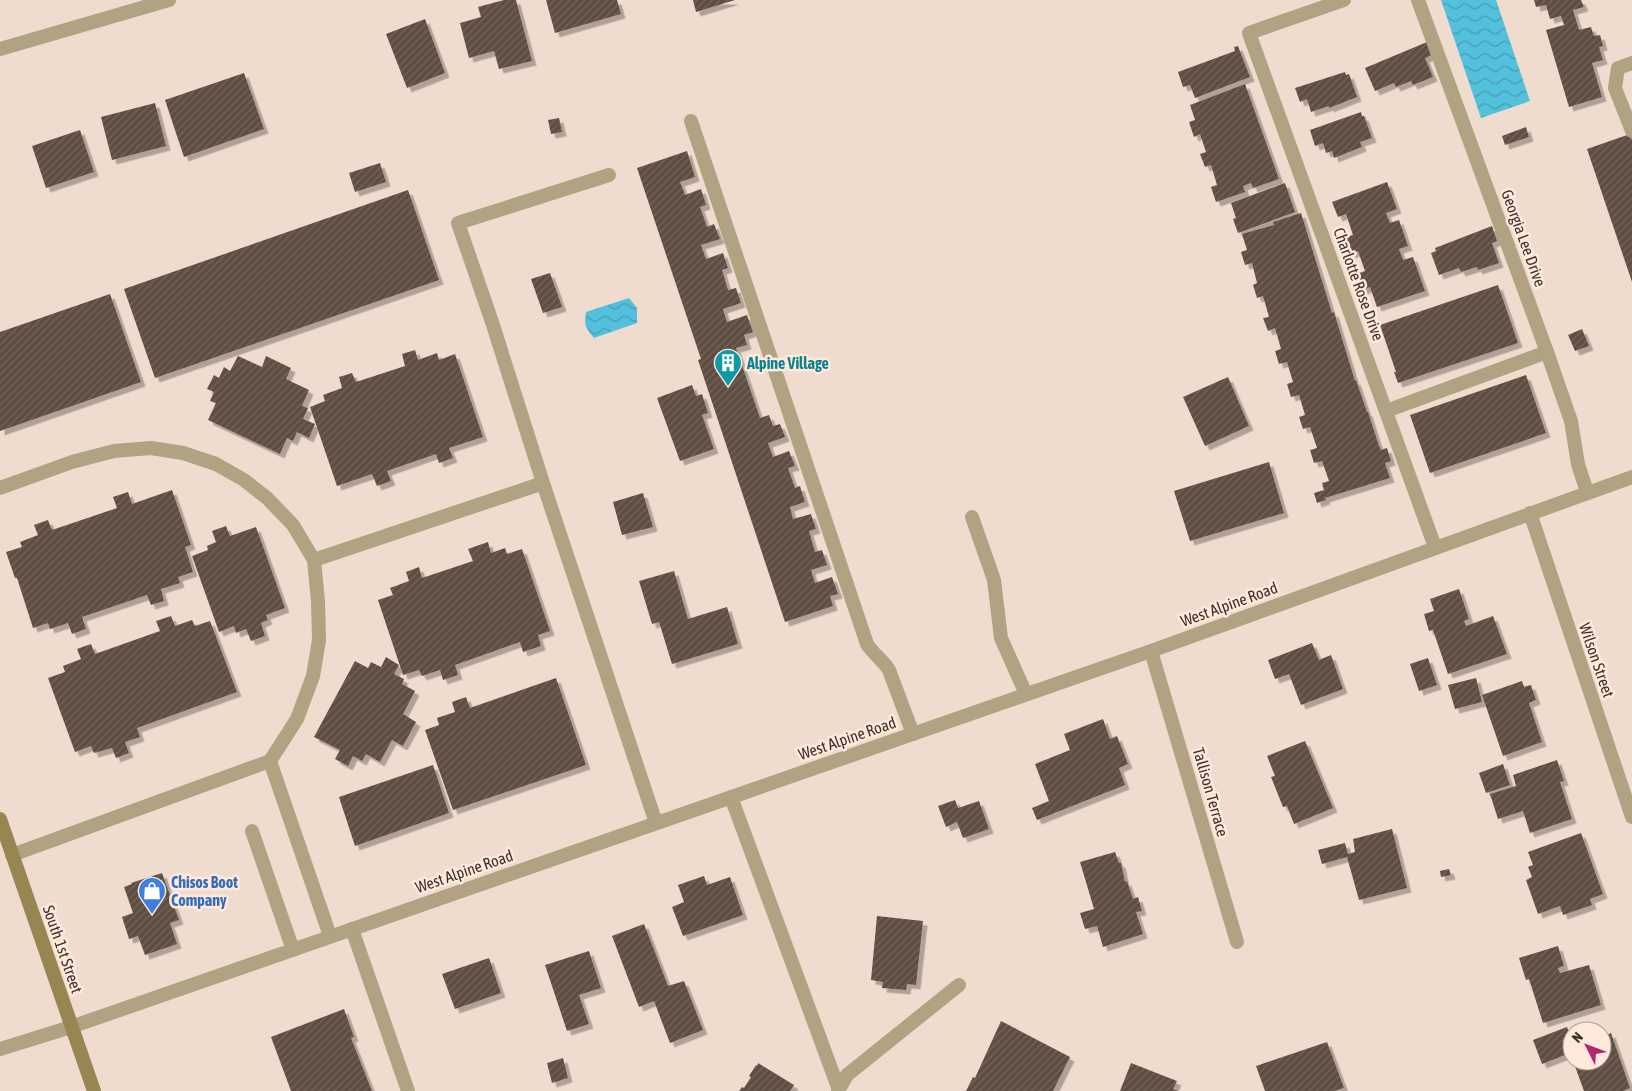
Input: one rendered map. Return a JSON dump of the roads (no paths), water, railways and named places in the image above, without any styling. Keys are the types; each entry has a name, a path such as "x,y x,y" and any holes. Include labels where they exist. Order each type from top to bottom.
{"main road":[{"name":"South 1st Street","path":"0,819 94,1091"}],"street":[{"path":"0,49 169,0"},
{"name":"Charlotte Rose Drive","path":"1344,0 1249,33 1435,547"},
{"name":"Georgia Lee Drive","path":"1418,0 1571,421 1578,464 1587,492"},
{"path":"1632,63 1618,68 1614,88 1632,131"},
{"path":"691,121 867,644 889,670 913,734"},
{"path":"609,175 458,223 656,823"},
{"path":"1386,411 1547,352"},
{"path":"0,488 72,462 114,451 151,448 183,453 216,464 244,480 267,498 292,525 314,560 319,640 313,676 298,719 270,761 12,855"},
{"name":"West Alpine Road","path":"0,1049 71,1027 1151,651 1632,477"},
{"path":"314,560 543,482"},
{"name":"Wilson Street","path":"1530,513 1632,817"},
{"path":"972,517 994,580 1001,638 1026,694"},
{"name":"Tallison Terrace","path":"1151,651 1236,942"},
{"path":"270,761 330,936"},
{"path":"731,797 839,1090"},
{"path":"252,831 293,950"},
{"path":"352,929 408,1091"},
{"path":"839,1090 847,1075 959,985"}],"water":[{"path":"1441,0 1496,0 1530,101 1481,118"},
{"path":"629,298 637,308 637,323 594,338 586,326 586,312"}],"place":[{"name":"Alpine Village","path":"728,387"},
{"name":"Chisos Boot Company","path":"152,915"}]}
